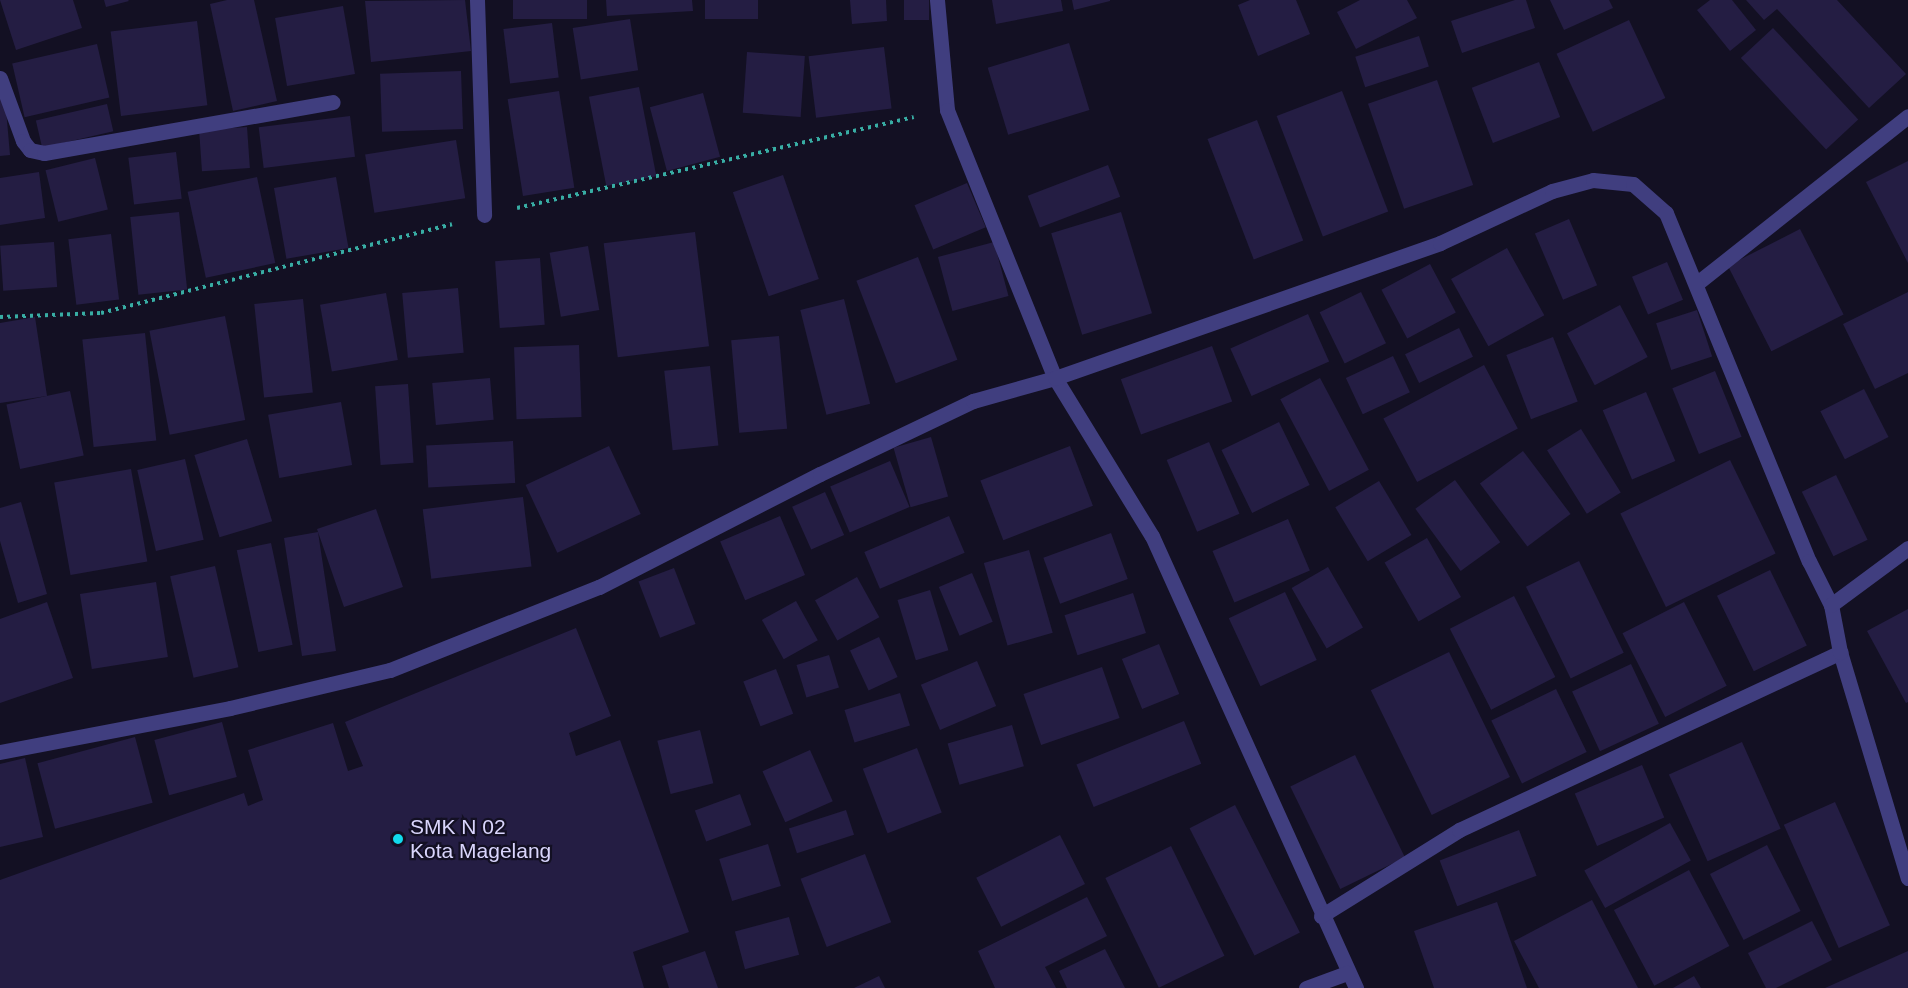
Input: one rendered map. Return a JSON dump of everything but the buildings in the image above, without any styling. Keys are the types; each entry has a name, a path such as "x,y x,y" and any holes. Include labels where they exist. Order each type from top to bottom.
{"street":[{"path":"477,0 484,215"},
{"path":"937,0 946,110 1055,378 1152,536 1321,916 1356,988"},
{"path":"0,78 23,141 30,150 44,153 333,102"},
{"path":"1696,284 1908,116"},
{"path":"0,752 230,708 390,670 598,587 820,474 973,401 1055,378 1440,243 1552,191 1593,180 1633,184 1666,213 1831,605 1840,652 1908,878"},
{"path":"1831,605 1908,548"},
{"path":"1321,916 1459,830 1840,652"},
{"path":"1306,988 1347,973"}],"place":[{"name":"SMK N 02 Kota Magelang","path":"398,839"}]}
